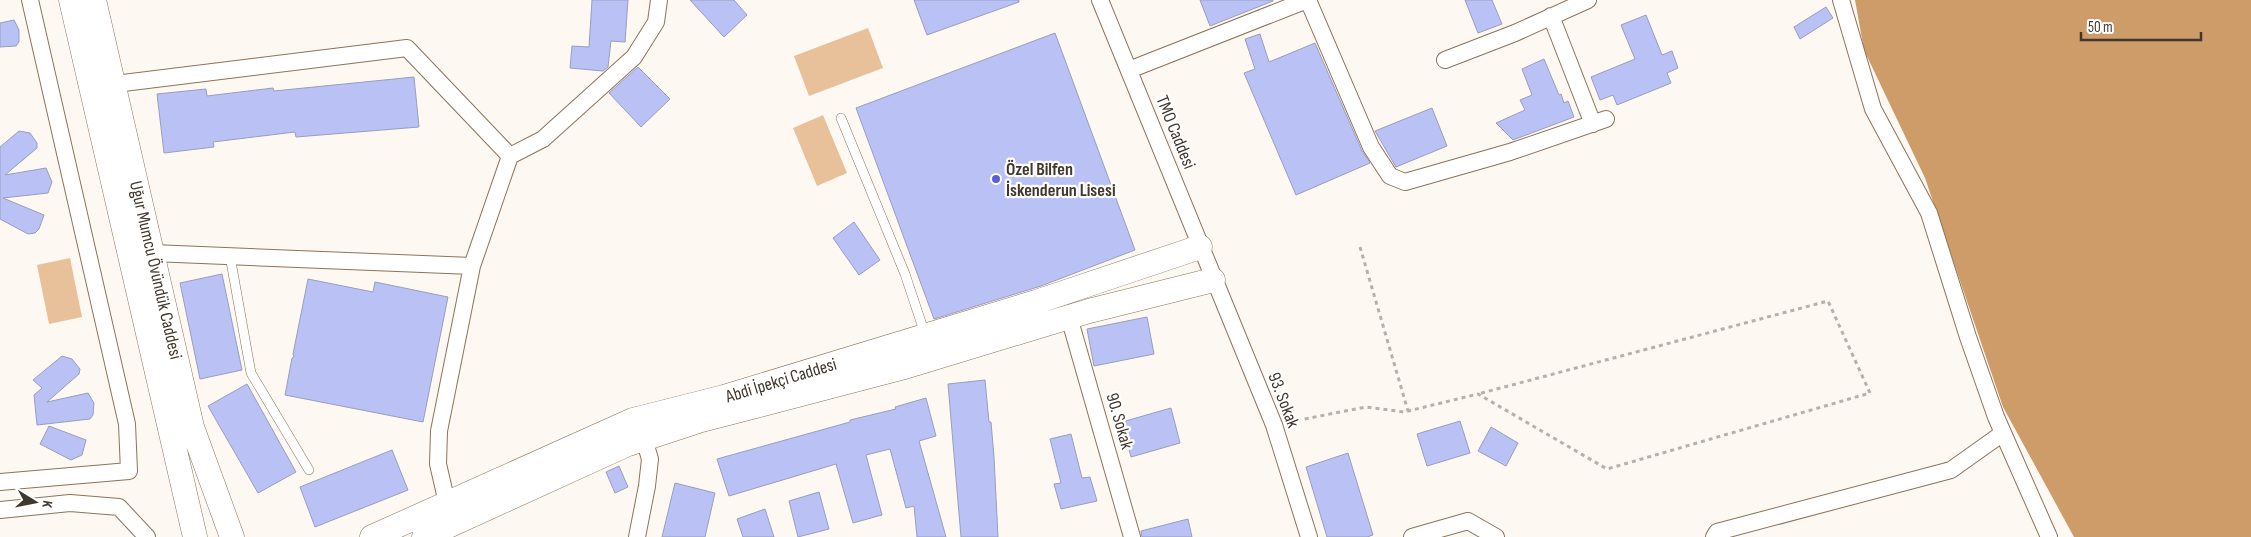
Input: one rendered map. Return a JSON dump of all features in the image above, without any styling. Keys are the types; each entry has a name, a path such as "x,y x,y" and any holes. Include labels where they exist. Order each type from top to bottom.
{"street":[{"path":"0,482 129,471 128,424 30,0"},
{"name":"Uğur Mumcu Övündük Caddesi","path":"71,0 195,537"},
{"name":"Uğur Mumcu Övündük Caddesi","path":"94,0 115,84 192,428 232,537"},
{"path":"447,503 438,464 439,431 472,266 510,156 543,139 634,57 656,22 658,0"},
{"name":"TMO Caddesi","path":"1100,0 1213,280"},
{"path":"1129,70 1308,0 1371,147 1390,176 1405,182 1510,152 1600,121 1551,16"},
{"path":"1445,60 1588,0"},
{"path":"1840,0 1873,109 1929,213 1968,337 2003,433 2049,537"},
{"path":"115,84 408,48 510,156"},
{"name":"Abdi İpekçi Caddesi","path":"372,537 633,420 724,397 926,336 1036,302 1200,247"},
{"path":"152,253 472,266"},
{"name":"Abdi İpekçi Caddesi","path":"424,537 560,474 644,439 698,421 901,368 1069,317 1213,280"},
{"name":"93. Sokak","path":"1213,280 1274,425 1309,537"},
{"name":"90. Sokak","path":"1069,317 1132,537"},
{"path":"1714,537 1717,532 1951,470 2003,433"},
{"path":"636,537 647,486 650,459 644,439"},
{"path":"0,510 70,503 119,507 147,537"},
{"path":"1412,537 1468,521 1496,537"}],"lane":[{"path":"841,118 905,274 926,336"},
{"path":"230,256 252,373 309,470"},
{"path":"902,331 926,336"}],"path":[{"path":"1360,247 1408,411"},
{"path":"1274,425 1366,407 1408,411 1828,301 1870,393 1607,468 1478,394"}],"shaded area":[{"path":"1855,0 2251,0 2251,537 2074,537 2003,407 1925,178 1864,50"},
{"path":"868,28 883,68 809,96 794,56"},
{"path":"823,115 847,173 817,186 793,128"},
{"path":"70,258 82,317 49,324 37,265"}],"building":[{"path":"592,0 628,0 625,42 611,41 608,67 603,71 570,68 572,46 589,47"},
{"path":"690,0 734,0 747,15 724,37"},
{"path":"914,0 1019,0 1019,2 927,35"},
{"path":"1200,0 1273,0 1273,1 1210,26"},
{"path":"1465,0 1492,0 1502,24 1478,33"},
{"path":"1826,7 1833,18 1800,39 1794,27"},
{"path":"1646,15 1662,55 1672,51 1678,68 1667,73 1671,83 1617,105 1613,95 1600,100 1591,77 1635,59 1621,25"},
{"path":"14,20 19,30 19,42 16,46 0,47 0,23"},
{"name":"Özel Bilfen İskenderun Lisesi","path":"1055,33 1135,250 1041,286 934,319 856,108"},
{"path":"1260,34 1269,62 1315,43 1362,151 1370,163 1296,195 1244,73 1255,69 1245,39"},
{"path":"1544,59 1559,95 1561,94 1564,103 1568,101 1574,117 1513,140 1496,123 1525,110 1520,100 1532,95 1522,69"},
{"path":"638,67 670,99 641,127 609,93"},
{"path":"414,77 419,127 296,137 295,132 213,142 214,147 164,153 157,94 206,89 207,96 273,88 274,91"},
{"path":"1432,108 1447,146 1396,167 1375,131"},
{"path":"19,131 30,133 37,143 37,148 5,175 46,168 52,182 48,193 3,198 44,215 39,229 35,233 28,234 0,219 0,147"},
{"path":"854,222 880,260 859,275 833,238"},
{"path":"222,274 242,370 200,379 180,283"},
{"path":"308,279 373,292 375,282 448,297 423,422 285,395"},
{"path":"1147,317 1154,354 1094,366 1087,329"},
{"path":"62,356 72,359 80,369 79,374 47,402 88,393 94,403 93,415 90,419 37,425 34,395 42,388 33,380"},
{"path":"985,380 994,457 998,537 961,537 948,384"},
{"path":"247,384 296,472 258,493 208,406"},
{"path":"926,398 936,436 919,441 946,537 917,537 914,506 906,508 890,449 866,455 882,515 853,523 836,464 729,496 717,459 850,422 850,420 896,409 895,407"},
{"path":"1171,408 1180,443 1131,457 1122,422"},
{"path":"1460,421 1470,453 1427,466 1417,434"},
{"path":"49,426 86,440 82,455 71,460 40,444"},
{"path":"1491,427 1518,443 1506,466 1478,451"},
{"path":"1071,434 1082,478 1090,477 1097,501 1061,509 1054,484 1061,483 1050,439"},
{"path":"392,450 408,490 315,527 300,487"},
{"path":"1348,453 1373,535 1367,537 1327,537 1306,467"},
{"path":"619,466 628,487 615,493 606,472"},
{"path":"675,483 715,493 705,537 662,537"},
{"path":"819,492 829,529 798,537 789,501"},
{"path":"765,509 774,537 743,537 737,519"},
{"path":"1188,519 1192,537 1142,537 1141,531"}],"place":[{"name":"Özel Bilfen İskenderun Lisesi","path":"996,179"}]}
